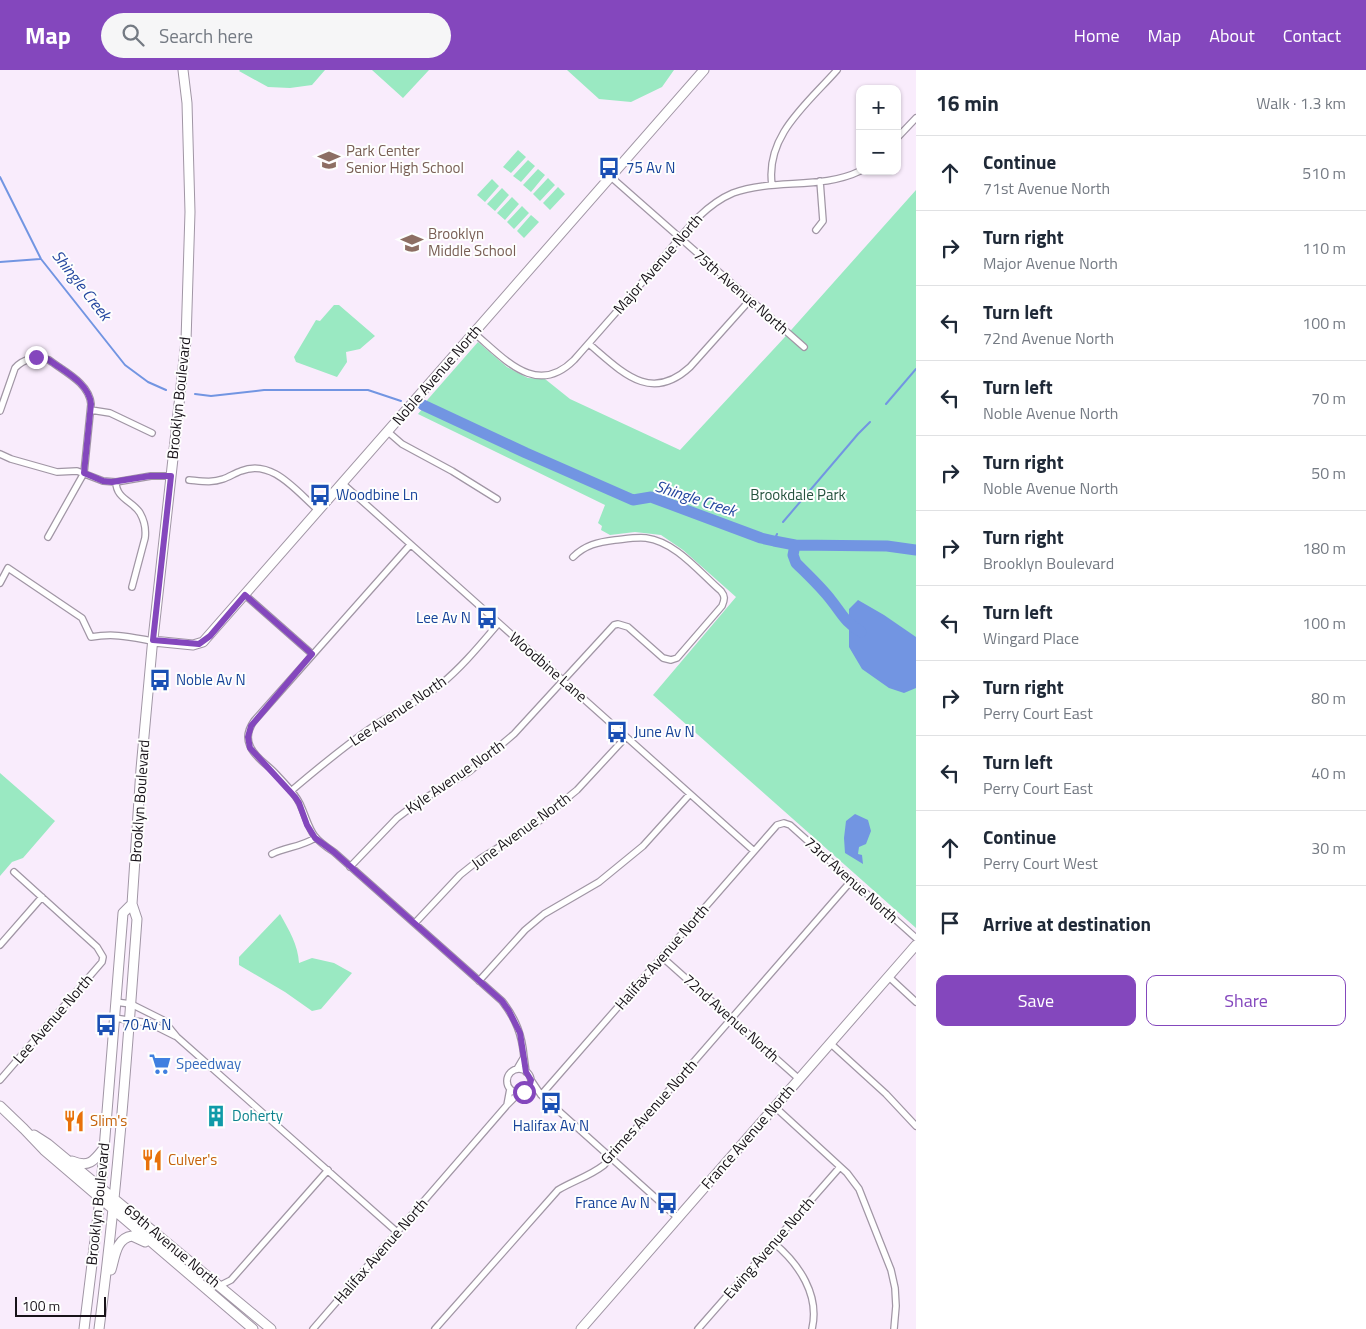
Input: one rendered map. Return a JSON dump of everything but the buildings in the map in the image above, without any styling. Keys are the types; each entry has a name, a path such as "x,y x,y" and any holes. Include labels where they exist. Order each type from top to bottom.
{"street":[{"name":"Brooklyn Boulevard","path":"99,1329 113,1210 130,1019 137,918 132,904 141,769 153,640 186,341 190,212 187,113 183,70"},
{"name":"Noble Avenue North","path":"153,640 199,644 210,636 704,70"},
{"path":"837,70 783,132 773,154 771,166 772,185 841,178 856,172"},
{"path":"901,134 916,118"},
{"name":"75th Avenue North","path":"611,177 804,347"},
{"path":"816,230 823,221 820,181"},
{"name":"Major Avenue North","path":"474,333 518,370 534,375 552,374 568,366 589,344 693,222 718,201 748,189 772,185"},
{"path":"589,344 629,377 650,383 672,380 690,367 750,300"},
{"path":"0,412 15,368 20,363 36,357 44,357 62,370 88,391 91,397 84,473 48,537"},
{"path":"91,410 110,413 152,433"},
{"path":"387,431 402,444 498,499"},
{"path":"0,454 57,472 77,471 103,481 116,482 150,476 171,476"},
{"path":"189,480 212,482 250,468 268,470 283,480 318,510"},
{"path":"116,482 118,493 140,512 146,532 132,587"},
{"name":"Woodbine Lane","path":"342,483 754,851"},
{"name":"Kyle Avenue North","path":"350,867 397,818 417,803 470,771 514,734 610,628 618,624 628,626 663,658 671,660 677,658 722,606 725,600 724,595 677,552 668,545 657,541 645,538 606,542 581,549 573,557"},
{"path":"410,545 254,721 248,737 253,752 274,772 299,803 307,825 315,838 415,923 502,1001 520,1033 526,1072 541,1095 678,1218"},
{"path":"0,582 8,568 82,618 91,637 121,634 153,640"},
{"path":"245,595 312,654"},
{"name":"Lee Avenue North","path":"290,791 352,741 439,686 455,672 498,624"},
{"name":"June Avenue North","path":"415,923 442,892 480,859 533,826 563,803 597,770 626,737"},
{"path":"479,981 507,948 531,924 544,914 599,882 661,827 690,794"},
{"name":"Halifax Avenue North","path":"541,1095 777,825 784,823"},
{"name":"73rd Avenue North","path":"784,823 790,825 916,938"},
{"path":"272,854 305,844 315,838"},
{"path":"0,945 42,897 14,872"},
{"name":"Grimes Avenue North","path":"435,1329 558,1190 569,1183 590,1175 610,1157 852,880"},
{"name":"Lee Avenue North","path":"0,1080 102,962 103,957 96,947 42,897"},
{"name":"Brooklyn Boulevard","path":"84,1329 100,1199 123,913 132,904"},
{"name":"France Avenue North","path":"580,1329 916,945"},
{"name":"72nd Avenue North","path":"662,957 799,1079"},
{"path":"889,977 916,1002"},
{"path":"115,1002 131,1004 163,1020 177,1037 397,1232"},
{"path":"114,1018 149,1023 177,1037"},
{"path":"830,1043 886,1094 916,1126"},
{"path":"508,1105 510,1089 507,1079 511,1073 517,1070 524,1057"},
{"path":"517,1070 526,1072"},
{"path":"527,1090 531,1080"},
{"path":"510,1089 519,1093 527,1090 541,1095"},
{"name":"Halifax Avenue North","path":"313,1329 519,1093"},
{"name":"69th Avenue North","path":"0,1106 44,1150 252,1329"},
{"path":"775,1107 854,1180 859,1189 891,1270 896,1306 894,1329"},
{"name":"69th Avenue North","path":"24,1129 48,1144 272,1329"},
{"path":"65,1158 85,1164 96,1158 104,1148"},
{"name":"Ewing Avenue North","path":"698,1329 840,1167"},
{"path":"219,1286 231,1280 328,1170"},
{"path":"104,1292 118,1246 123,1239 137,1237 162,1253"},
{"path":"774,1243 794,1262 809,1288 814,1311 812,1329"}],"green space":[{"path":"240,70 325,70 312,85 290,88 268,87"},
{"path":"372,70 429,70 403,98"},
{"path":"567,70 674,70 662,87 631,102 599,99"},
{"path":"518,150 526,157 511,173 503,167"},
{"path":"528,160 535,166 521,182 513,176"},
{"path":"538,169 545,175 531,192 523,185"},
{"path":"548,178 555,185 540,201 533,194"},
{"path":"492,179 499,186 485,202 477,195"},
{"path":"558,187 565,194 550,210 543,203"},
{"path":"502,188 509,195 495,211 487,204"},
{"name":"Brookdale Park","path":"916,190 916,928 653,695 736,597 683,550 661,535 635,532 610,535 601,530 602,526 598,523 605,505 418,414 424,407 422,406 478,342 507,367 518,373 528,378 545,379 570,399 680,450 784,338"},
{"path":"512,197 519,204 505,220 497,213"},
{"path":"522,206 529,213 514,229 507,222"},
{"path":"531,215 539,222 524,238 517,231"},
{"path":"334,305 339,305 375,336 360,349 346,352 347,362 337,377 296,362 294,357 316,320 320,321"},
{"path":"0,773 55,821 23,858 12,862 0,876"},
{"path":"280,914 295,944 299,963 312,958 334,963 352,973 321,1009 312,1011 285,992 239,965 239,957"}],"water":[{"path":"858,600 916,637 916,688 904,693 889,688 862,669 849,647 849,609"},
{"path":"855,814 868,820 871,831 866,844 859,847 858,854 862,855 863,864 845,853 846,821"}],"waterway":[{"name":"Shingle Creek","path":"0,177 41,259 125,365 148,382 166,390"},
{"path":"0,262 40,259"},
{"path":"886,404 916,369"},
{"name":"Shingle Creek","path":"195,394 211,396 264,390 368,390 401,401"},
{"name":"Shingle Creek","path":"423,405 633,500 651,497 761,538 795,545 887,546 916,550"},
{"path":"783,522 870,422"},
{"name":"Shingle Creek","path":"774,541 777,534"},
{"path":"795,545 793,555 796,563 823,590 847,621 861,632"}],"place":[{"name":"Park Center Senior High School","path":"329,160"},
{"name":"75 Av N","path":"609,168"},
{"name":"Brooklyn Middle School","path":"412,243"},
{"name":"Woodbine Ln","path":"320,495"},
{"name":"Lee Av N","path":"487,618"},
{"name":"Noble Av N","path":"160,680"},
{"name":"June Av N","path":"617,732"},
{"name":"70 Av N","path":"106,1025"},
{"name":"Speedway","path":"160,1064"},
{"name":"Halifax Av N","path":"551,1103"},
{"name":"Doherty","path":"216,1116"},
{"name":"Slim's","path":"74,1121"},
{"name":"Culver's","path":"152,1160"},
{"name":"France Av N","path":"667,1203"}],"route":[{"path":"36,357 44,357 49,360 83,385 91,397 84,473 103,481 112,482 140,477 171,476 153,640 193,645 199,644 210,636 245,595 312,654 254,721 248,737 250,748 295,797 315,838 334,852 502,1001 515,1021 520,1033 526,1072 531,1080 529,1088 524,1092"}]}
